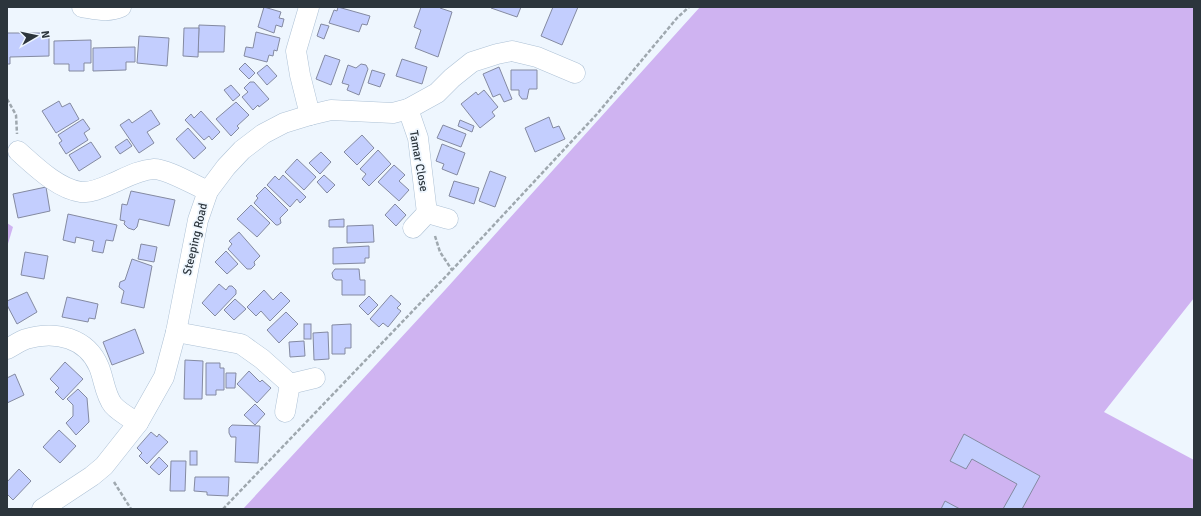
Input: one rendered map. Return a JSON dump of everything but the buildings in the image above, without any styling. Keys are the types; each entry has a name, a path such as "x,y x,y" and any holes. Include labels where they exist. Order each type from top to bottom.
{"street":[{"path":"82,7 99,10 114,10 121,7"},
{"path":"309,7 296,51 300,75 310,115"},
{"name":"Steeping Road","path":"42,509 92,476 104,466 138,423 164,377 176,332 198,220 208,191 226,167 242,150 258,138 284,123 310,115 331,110 393,112 408,109 437,92 472,62 497,54 512,51 518,52 538,57 575,73"},
{"name":"Tamar Close","path":"408,109 418,138 427,213"},
{"path":"18,151 64,187 82,192 102,188 137,172 154,169 164,170 208,191"},
{"path":"413,228 427,213 448,219"},
{"path":"176,332 241,344 262,359 290,384"},
{"path":"7,349 26,339 46,336 59,336 76,340 95,358 100,368 109,398 114,406 138,423"},
{"path":"290,384 315,378"},
{"path":"285,412 290,384"}],"path":[{"path":"223,509 452,270 597,114 676,18 689,7"},
{"path":"7,99 16,115 18,151"},
{"path":"427,213 440,252 452,270"},
{"path":"104,466 131,509"}],"shaded area":[{"path":"700,7 1194,7 1194,298 1104,412 1194,460 1194,509 243,509 445,290"},
{"path":"7,223 13,227 7,247"}]}
